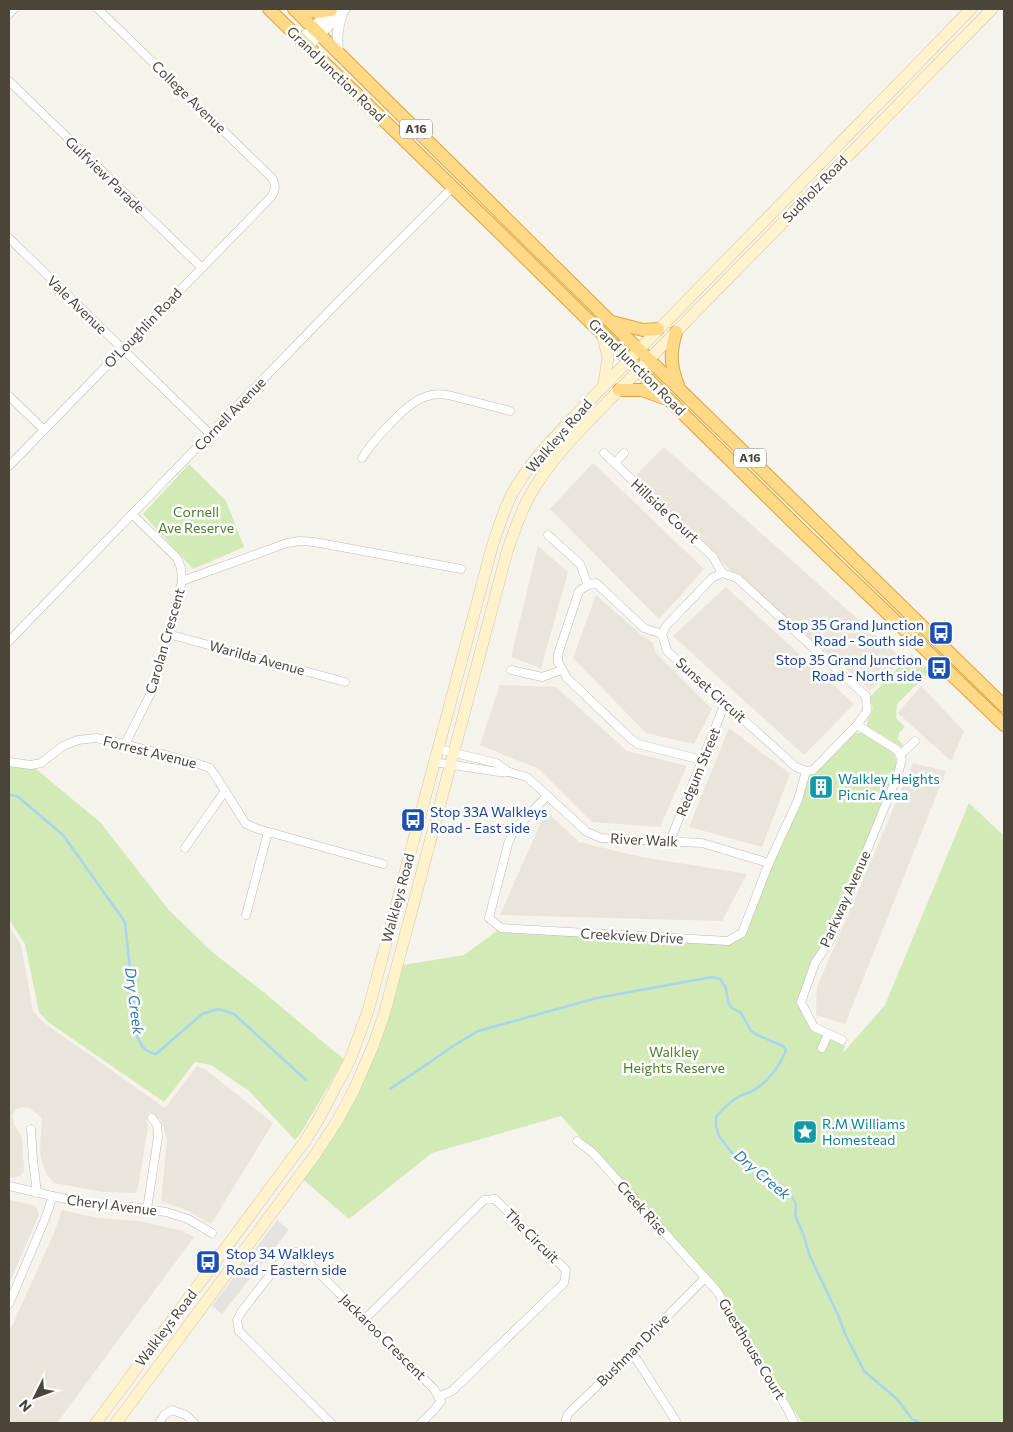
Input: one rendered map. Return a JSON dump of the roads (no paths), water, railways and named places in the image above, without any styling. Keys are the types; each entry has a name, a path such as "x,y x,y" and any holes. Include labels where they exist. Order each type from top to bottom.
{"highway":[{"name":"Grand Junction Road","path":"269,9 639,369 810,539 1004,725"},
{"name":"Grand Junction Road","path":"294,9 639,350 1004,706"},
{"path":"302,9 317,12 338,10"},
{"path":"453,187 463,176"},
{"path":"610,321 643,330 658,329"},
{"path":"676,332 671,359 672,369 679,388"},
{"path":"619,390 642,390 671,401"}],"main road":[{"name":"Sudholz Road","path":"639,350 971,9"},
{"name":"Sudholz Road","path":"639,369 992,9"},
{"path":"602,333 608,357 604,386"},
{"name":"Walkleys Road","path":"96,1423 305,1142 338,1086 368,1011 492,547 507,504 525,473 540,454 639,350"},
{"name":"Walkleys Road","path":"116,1423 315,1155 354,1090 384,1015 507,552 521,512 545,473 576,435 639,369"}],"street":[{"path":"9,14 14,9"},
{"name":"College Avenue","path":"98,9 272,178 275,188"},
{"path":"305,43 338,10"},
{"path":"338,10 338,52"},
{"name":"Gulfview Parade","path":"9,81 202,268"},
{"name":"Cornell Avenue","path":"9,641 339,301 453,187"},
{"name":"O'Loughlin Road","path":"9,466 271,197 275,188"},
{"name":"Vale Avenue","path":"9,238 210,434"},
{"path":"362,458 371,444 408,407 425,396 448,395 510,411"},
{"path":"9,396 44,430"},
{"name":"Hillside Court","path":"604,453 713,556 722,573"},
{"path":"614,463 624,453"},
{"path":"132,514 177,558 181,568 182,581"},
{"path":"548,534 580,564 588,585"},
{"name":"Carolan Crescent","path":"125,744 155,685 182,581 287,543 300,541 461,569"},
{"path":"702,760 638,744 567,678 558,662 558,654 579,591 588,585 596,583 644,628 662,634 666,626 712,578 722,573 737,578 866,696 867,711 858,725 814,770 806,771"},
{"name":"Warilda Avenue","path":"168,634 345,682"},
{"name":"Sunset Circuit","path":"662,634 667,651 796,767 806,771"},
{"path":"511,670 542,677 562,670"},
{"name":"Redgum Street","path":"670,841 725,703"},
{"path":"858,725 900,754 915,741"},
{"name":"Forrest Avenue","path":"9,762 26,765 41,763 63,746 86,738 96,738 125,744 205,766 212,771 246,824 268,832 383,864"},
{"name":"River Walk","path":"438,749 496,763 509,772"},
{"name":"Parkway Avenue","path":"842,1040 814,1027 801,1002 815,963 831,939 898,774 902,759 900,754"},
{"name":"River Walk","path":"434,762 509,772 527,777 586,832 601,838 702,843 769,863"},
{"name":"Creekview Drive","path":"547,796 514,830 508,844 489,918 500,928 728,941 742,933 769,863 798,800 806,771"},
{"path":"185,848 225,791"},
{"path":"246,915 268,832"},
{"path":"822,1048 828,1034"},
{"path":"147,1209 158,1137 157,1125 152,1118"},
{"path":"31,1130 37,1193"},
{"name":"Creek Rise","path":"577,1141 592,1152 705,1278"},
{"name":"Cheryl Avenue","path":"9,1186 93,1205 147,1209 177,1215 212,1233"},
{"path":"9,1304 53,1196"},
{"name":"The Circuit","path":"364,1319 484,1200 495,1199 566,1270 564,1283 452,1391 438,1396"},
{"name":"Jackaroo Crescent","path":"331,1423 239,1331 237,1320 242,1311 288,1252 298,1252 434,1389 438,1396"},
{"name":"Bushman Drive","path":"565,1423 568,1414 705,1278"},
{"name":"Guesthouse Court","path":"705,1278 717,1290 794,1423"},
{"path":"632,1352 677,1423"},
{"path":"421,1423 441,1401 438,1396"},
{"path":"158,1423 164,1415 172,1410 186,1415 194,1423"}],"waterway":[{"name":"Dry Creek","path":"9,795 17,796 63,835 125,922 137,1036 144,1048 156,1054 202,1014 218,1009 234,1014 306,1080"},
{"name":"Dry Creek","path":"390,1089 478,1031 597,998 712,977 720,979 726,988 728,1002 732,1008 741,1013 751,1031 783,1046 786,1050 769,1078 759,1087 733,1100 716,1117 719,1136 732,1153 744,1164 779,1185 791,1195 796,1204 795,1215 809,1254 864,1371 897,1399 912,1419 921,1423"}],"place":[{"name":"Stop 35 Grand Junction Road - South side","path":"941,633"},
{"name":"Stop 35 Grand Junction Road - North side","path":"939,668"},
{"name":"Walkley Heights Picnic Area","path":"821,787"},
{"name":"Stop 33A Walkleys Road - East side","path":"413,820"},
{"name":"R.M Williams Homestead","path":"805,1132"},
{"name":"Stop 34 Walkleys Road - Eastern side","path":"208,1262"}],"park label":[{"name":"Cornell Ave Reserve","path":"196,520"},
{"name":"Walkley Heights Reserve","path":"674,1060"}]}
